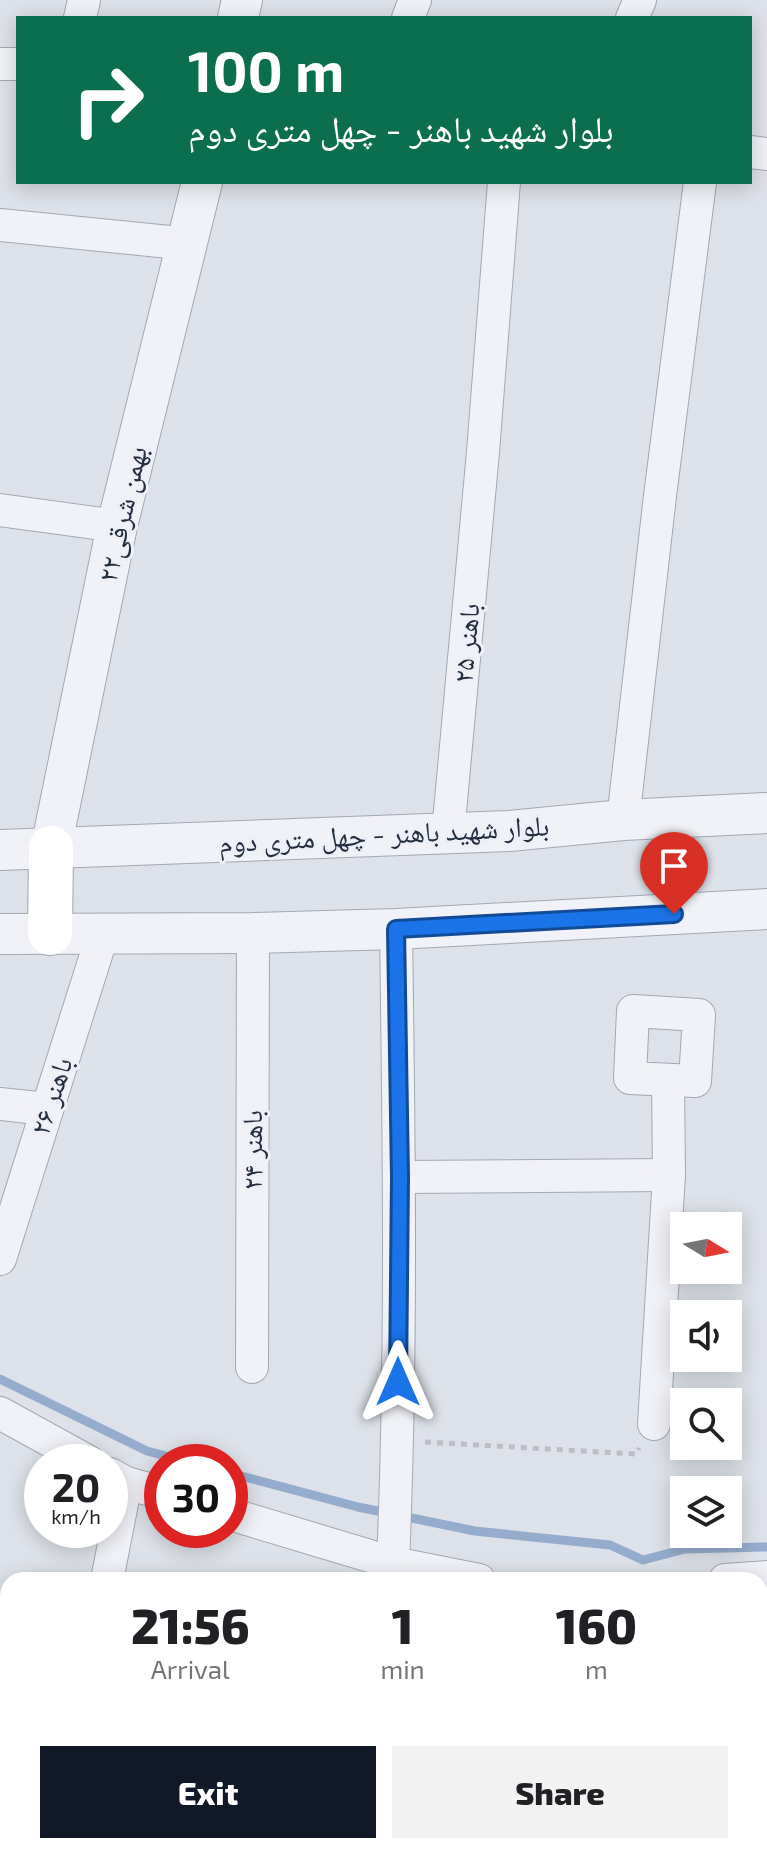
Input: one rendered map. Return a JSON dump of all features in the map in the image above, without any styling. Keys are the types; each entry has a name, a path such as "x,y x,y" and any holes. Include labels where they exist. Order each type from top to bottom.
{"main road":[{"path":"50,933 51,848"}],"street":[{"name":"۲۲بهمن شرقی","path":"51,848 117,526 202,184"},
{"name":"باهنر ۲۵","path":"448,833 504,184"},
{"path":"623,820 700,184"},
{"path":"0,225 189,244"},
{"path":"0,510 117,526"},
{"name":"بلوار شهید باهنر - چهل متری دوم","path":"0,850 509,831 623,820 767,813"},
{"path":"0,934 396,929 767,909"},
{"path":"248,1520 392,1571 397,1456 400,1177 396,929"},
{"name":"باهنر ۲۶","path":"0,1259 103,933"},
{"name":"باهنر ۲۴","path":"252,1367 253,933"},
{"path":"654,1424 669,1175 668,1080"},
{"path":"0,1104 47,1109"},
{"path":"400,1177 669,1175"},
{"path":"0,1413 56,1444"},
{"path":"108,1572 110,1548"}],"path":[{"path":"397,1456 636,1454 654,1424"}],"waterway":[{"path":"0,1379 144,1450"},
{"path":"248,1478 358,1507 475,1531 610,1545 643,1560 685,1549 767,1547"}],"route":[{"path":"398,1382 400,1177 396,929 674,914"}]}
